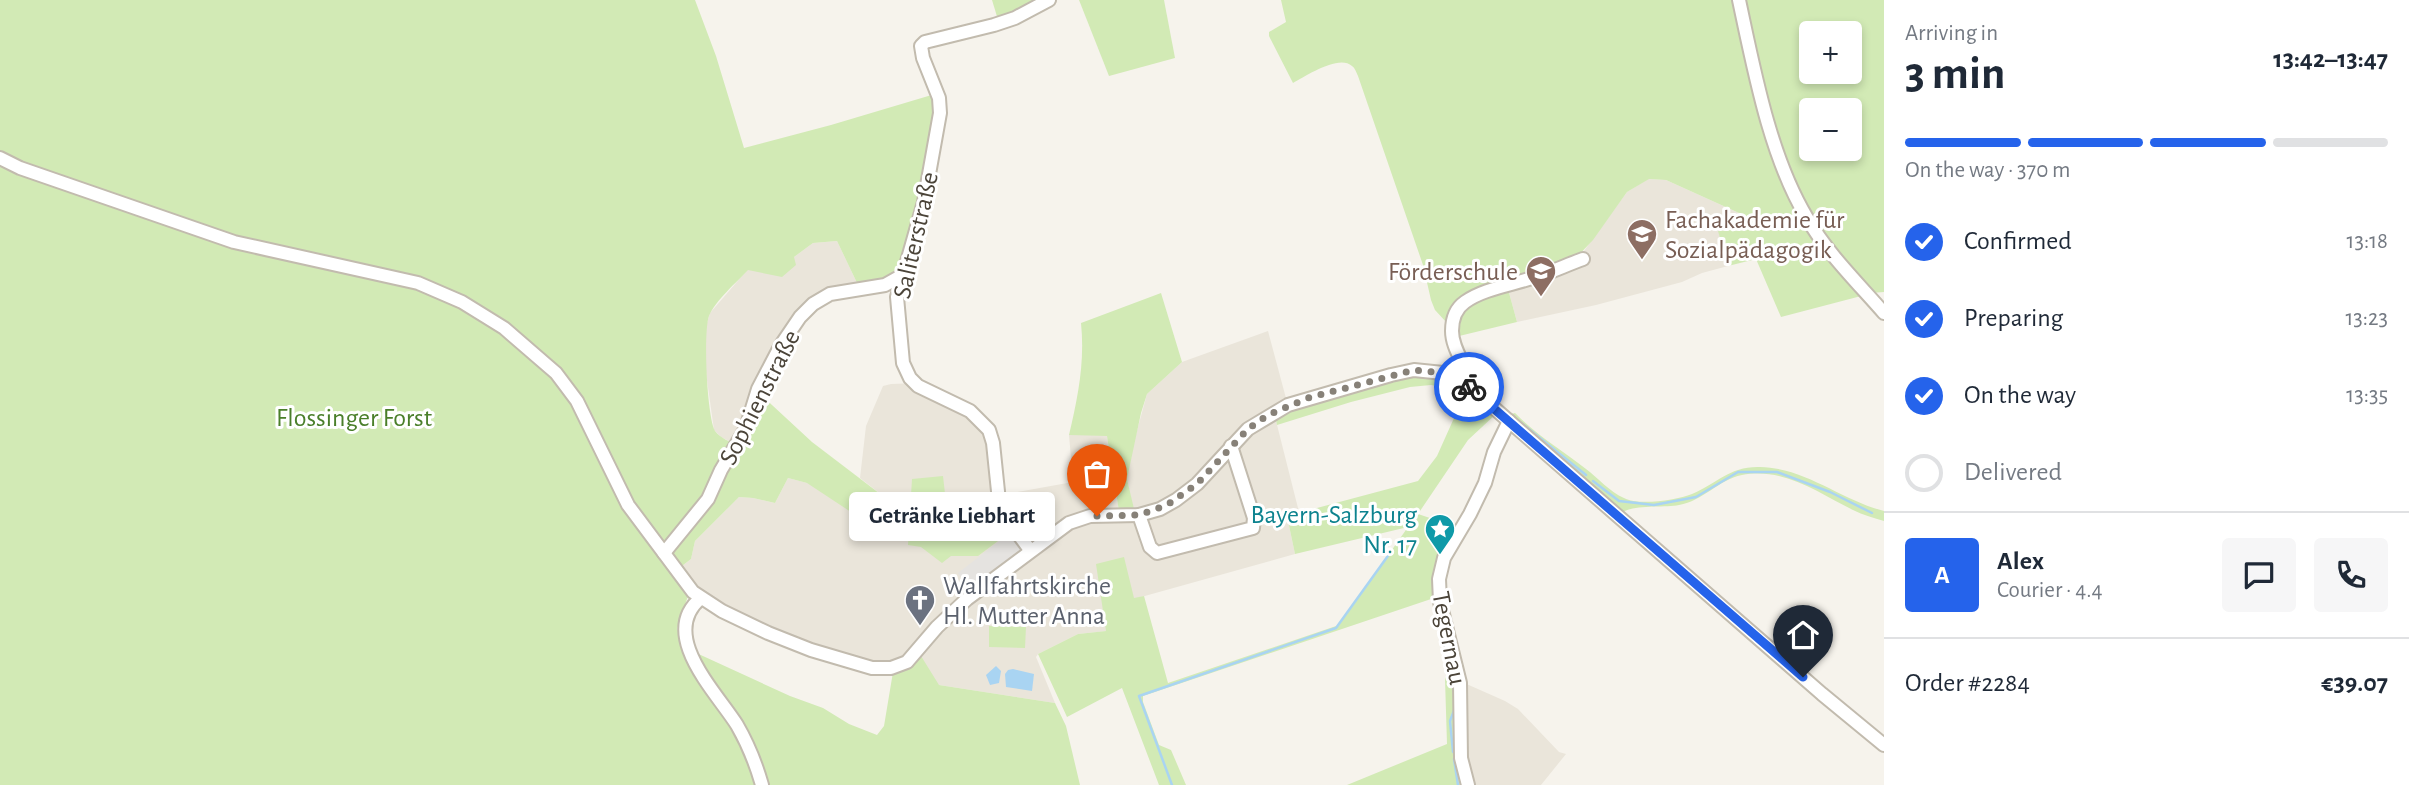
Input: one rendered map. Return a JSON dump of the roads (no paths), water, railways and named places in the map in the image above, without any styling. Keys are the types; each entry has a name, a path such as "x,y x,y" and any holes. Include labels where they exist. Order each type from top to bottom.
{"street":[{"name":"Saliterstraße","path":"1030,550 1008,520 999,501 993,443 989,430 970,411 923,389 910,378 901,353 897,297 927,191 940,113 939,98 921,46 925,42 994,26 1049,0"},
{"path":"1739,0 1764,109 1805,216 1830,251 1884,313"},
{"path":"0,158 20,168 234,242 418,283 485,315 556,373 577,401 623,496 678,575 701,598 746,624 811,650 861,666 891,668 902,665 956,610 1060,528 1083,517 1139,515 1160,509 1187,492 1248,429 1268,415 1288,405 1391,374 1414,370 1443,373 1457,378 1471,388 1822,694 1884,744"},
{"path":"1471,388 1453,340 1456,311 1464,302 1481,294 1546,274 1583,259"},
{"name":"Sophienstraße","path":"664,553 708,499 721,470 746,428 758,389 781,345 800,317 813,304 830,294 885,285 901,276"},
{"path":"885,285 897,297"},
{"name":"Tegernau","path":"1468,785 1461,758 1460,683 1440,602 1439,579 1448,547 1480,494 1494,452 1509,421"},
{"path":"1139,515 1150,547 1157,553 1252,528 1254,519 1231,446"},
{"path":"701,598 687,616 686,643 694,662 746,741 762,785"}],"water":[{"path":"996,666 1001,671 999,683 990,685 986,675"},
{"path":"1013,669 1034,674 1032,691 1006,687 1005,674"}],"waterway":[{"path":"1520,422 1586,475"},
{"path":"1593,481 1619,501 1654,505 1696,497 1738,472 1777,472 1830,492 1872,513"},
{"path":"1172,785 1139,696 1336,628 1390,553"},
{"path":"1448,660 1454,691"},
{"path":"1453,752 1450,721 1455,708"},
{"path":"1454,759 1458,785"}],"place":[{"name":"Fachakademie für Sozialpädagogik","path":"1642,261"},
{"name":"Förderschule","path":"1541,298"},
{"name":"Getränke Liebhart","path":"1097,516"},
{"name":"Bayern-Salzburg Nr. 17","path":"1440,556"},
{"name":"Wallfahrtskirche Hl. Mutter Anna","path":"920,627"}],"park label":[{"name":"Flossinger Forst","path":"354,417"}]}
